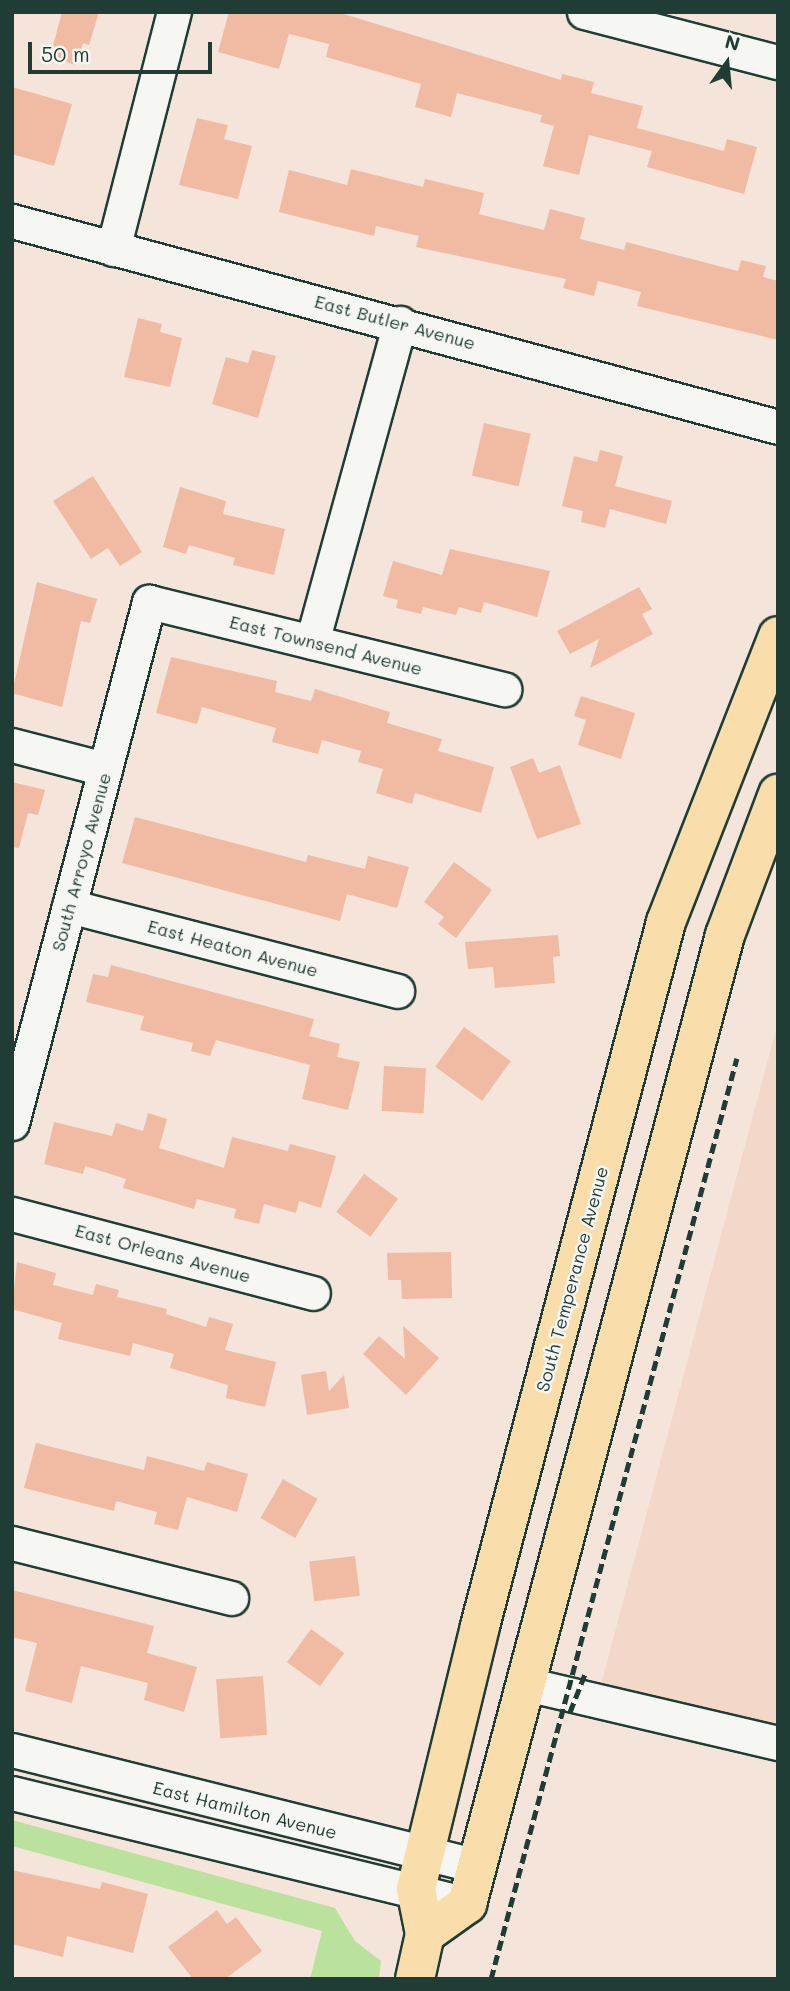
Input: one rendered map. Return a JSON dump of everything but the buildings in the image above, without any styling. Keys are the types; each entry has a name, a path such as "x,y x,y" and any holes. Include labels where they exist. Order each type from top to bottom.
{"main road":[{"name":"South Temperance Avenue","path":"415,1979 425,1934 420,1872 666,922 778,636"},
{"path":"425,1934 467,1904 725,934 778,794"}],"street":[{"path":"113,249 174,12"},
{"path":"584,12 778,62"},
{"name":"East Butler Avenue","path":"12,221 400,323 778,427"},
{"path":"312,642 400,323"},
{"name":"East Townsend Avenue","path":"149,602 504,689"},
{"name":"South Arroyo Avenue","path":"12,1123 149,602"},
{"path":"12,745 105,769"},
{"name":"East Heaton Avenue","path":"69,906 397,991"},
{"name":"East Orleans Avenue","path":"12,1214 313,1293"},
{"path":"12,1543 231,1598"},
{"path":"526,1684 778,1743"},
{"name":"East Hamilton Avenue","path":"12,1750 420,1872 467,1904"},
{"name":"East Hamilton Avenue","path":"12,1793 420,1872 478,1866"}],"shaded area":[{"path":"778,1022 778,1749 597,1699"}],"green space":[{"path":"12,1820 335,1908 355,1941 381,1961 379,1979 310,1979 322,1931 12,1846"}],"railway":[{"path":"491,1979 737,1058"},
{"path":"570,1712 585,1674"}]}
